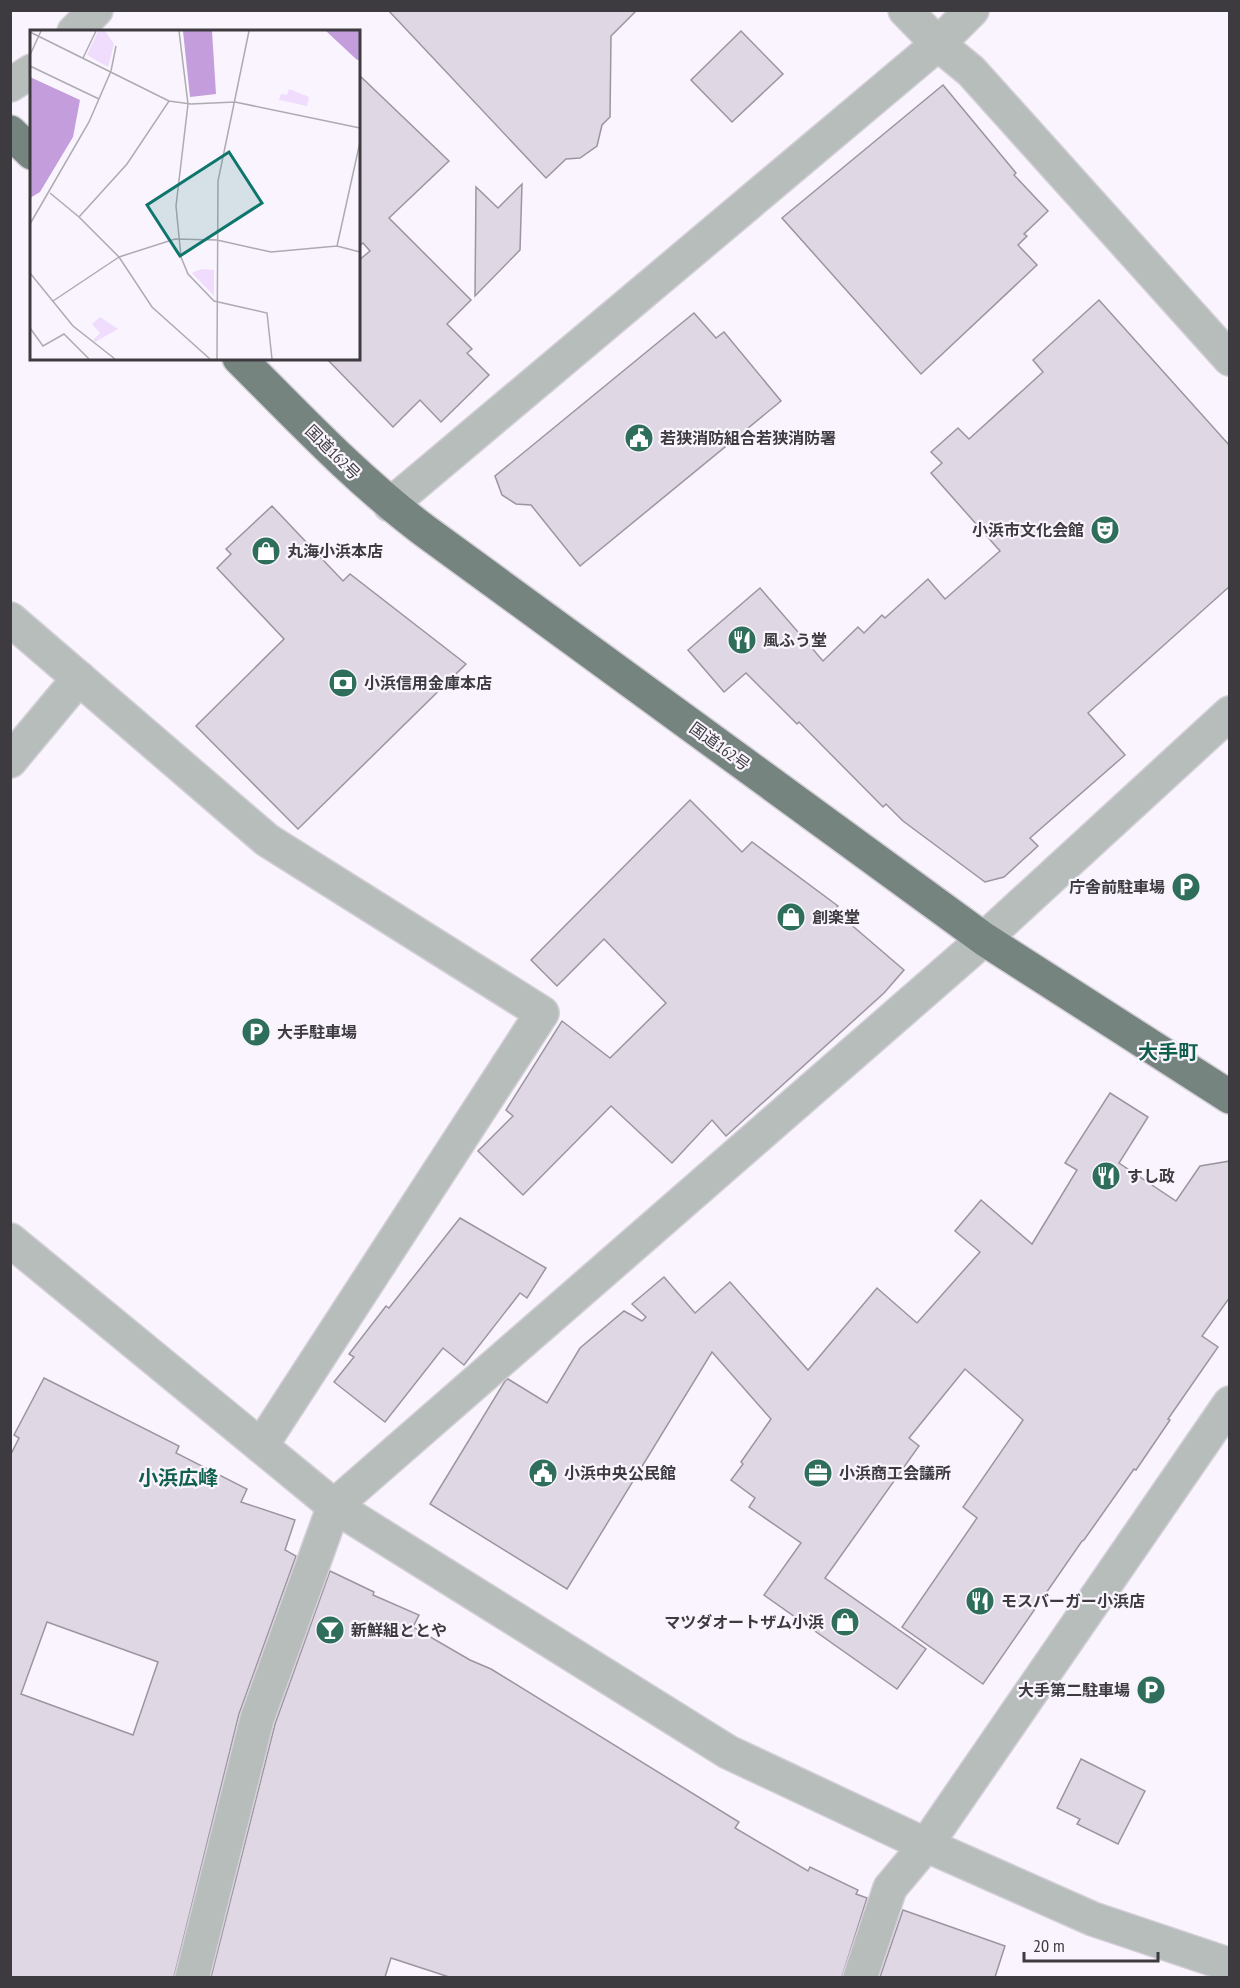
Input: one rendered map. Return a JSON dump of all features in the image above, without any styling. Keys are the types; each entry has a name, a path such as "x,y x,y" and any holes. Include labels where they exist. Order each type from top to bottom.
{"highway":[{"path":"10,132 30,151"},
{"name":"国道162号","path":"241,360 361,480 390,505 984,939 1230,1097"}],"street":[{"path":"76,30 96,10"},
{"path":"905,10 938,44 971,71 1230,359"},
{"path":"390,505 938,44 972,10"},
{"path":"10,85 30,72"},
{"path":"10,619 267,840 542,1013 261,1446"},
{"path":"10,761 79,678"},
{"path":"192,1977 257,1719 334,1506 984,939 1230,713"},
{"path":"10,1240 334,1506 728,1752 926,1845 1093,1919 1230,1965"},
{"path":"860,1977 890,1888 926,1845 1230,1402"}],"building":[{"path":"388,10 637,10 611,36 610,117 602,125 597,146 580,158 566,159 546,178"},
{"path":"741,31 783,74 732,122 691,80"},
{"path":"360,76 449,161 389,218 471,300 447,324 472,349 467,353 489,375 441,422 420,400 393,427 328,360 360,360 360,259 370,251 363,243 360,245"},
{"path":"943,85 1016,173 1014,175 1048,211 1024,234 1027,236 1018,245 1037,265 921,374 782,218"},
{"path":"522,184 520,250 475,296 476,187 498,208"},
{"path":"1099,300 1230,446 1230,586 1088,713 1125,755 1030,838 1038,846 1004,877 985,882 903,821 886,804 883,807 799,722 797,724 746,673 724,692 688,650 760,588 823,661 858,627 864,633 882,615 885,618 928,579 945,599 1000,551 931,473 942,463 931,452 958,428 969,439 1043,372 1033,360"},
{"name":"若狭消防組合若狭消防署","path":"694,313 716,338 724,332 781,401 580,566 531,505 516,504 502,495 495,476"},
{"name":"小浜信用金庫本店","path":"272,506 343,581 350,574 466,664 298,829 196,726 284,639 217,568 231,554 226,549"},
{"path":"690,800 742,852 752,842 838,906 834,910 904,970 884,993 726,1136 712,1120 672,1163 611,1106 523,1195 478,1151 513,1116 506,1110 562,1021 610,1058 666,1003 604,939 557,986 531,960"},
{"path":"1110,1093 1148,1117 1119,1163 1176,1201 1200,1166 1230,1161 1230,1297 1202,1336 1218,1347 1136,1470 1134,1469 1082,1541 983,1684 902,1627 977,1518 963,1507 1023,1420 965,1369 909,1438 919,1446 825,1578 926,1649 897,1689 764,1595 801,1543 749,1507 755,1498 731,1480 771,1419 712,1352 567,1589 430,1504 505,1381 508,1379 547,1403 580,1348 624,1311 642,1321 646,1317 632,1304 664,1277 695,1313 730,1282 808,1370 877,1288 917,1323 980,1252 955,1231 981,1200 1032,1244 1077,1170 1065,1163"},
{"path":"460,1218 546,1268 527,1298 520,1293 464,1365 443,1348 385,1422 334,1382 354,1357 349,1354 386,1306 389,1308"},
{"path":"44,1378 179,1446 176,1453 247,1489 241,1502 295,1520 285,1550 296,1556 239,1714 174,1977 10,1977 10,1456 19,1438 14,1435","holes":["47,1622 158,1662 133,1735 21,1694"]},
{"path":"330,1571 374,1592 373,1595 419,1615 413,1627 470,1660 491,1669 739,1822 735,1828 808,1871 810,1867 858,1890 856,1894 867,1898 842,1977 449,1977 391,1958 385,1977 211,1977 275,1724"},
{"path":"1081,1759 1145,1791 1118,1844 1077,1824 1080,1819 1057,1808"},
{"path":"903,1910 1005,1946 995,1977 880,1977"}],"place":[{"name":"若狭消防組合若狭消防署","path":"639,438"},
{"name":"小浜市文化会館","path":"1105,530"},
{"name":"丸海小浜本店","path":"266,551"},
{"name":"風ふう堂","path":"742,640"},
{"name":"小浜信用金庫本店","path":"343,683"},
{"name":"庁舎前駐車場","path":"1186,887"},
{"name":"創楽堂","path":"791,917"},
{"name":"大手駐車場","path":"256,1032"},
{"name":"すし政","path":"1106,1176"},
{"name":"小浜中央公民館","path":"543,1473"},
{"name":"小浜商工会議所","path":"818,1473"},
{"name":"モスバーガー小浜店","path":"980,1601"},
{"name":"マツダオートザム小浜","path":"845,1622"},
{"name":"新鮮組ととや","path":"330,1630"},
{"name":"大手第二駐車場","path":"1151,1690"}],"district":[{"name":"大手町","path":"1168,1052"},
{"name":"小浜広峰","path":"178,1478"}]}
